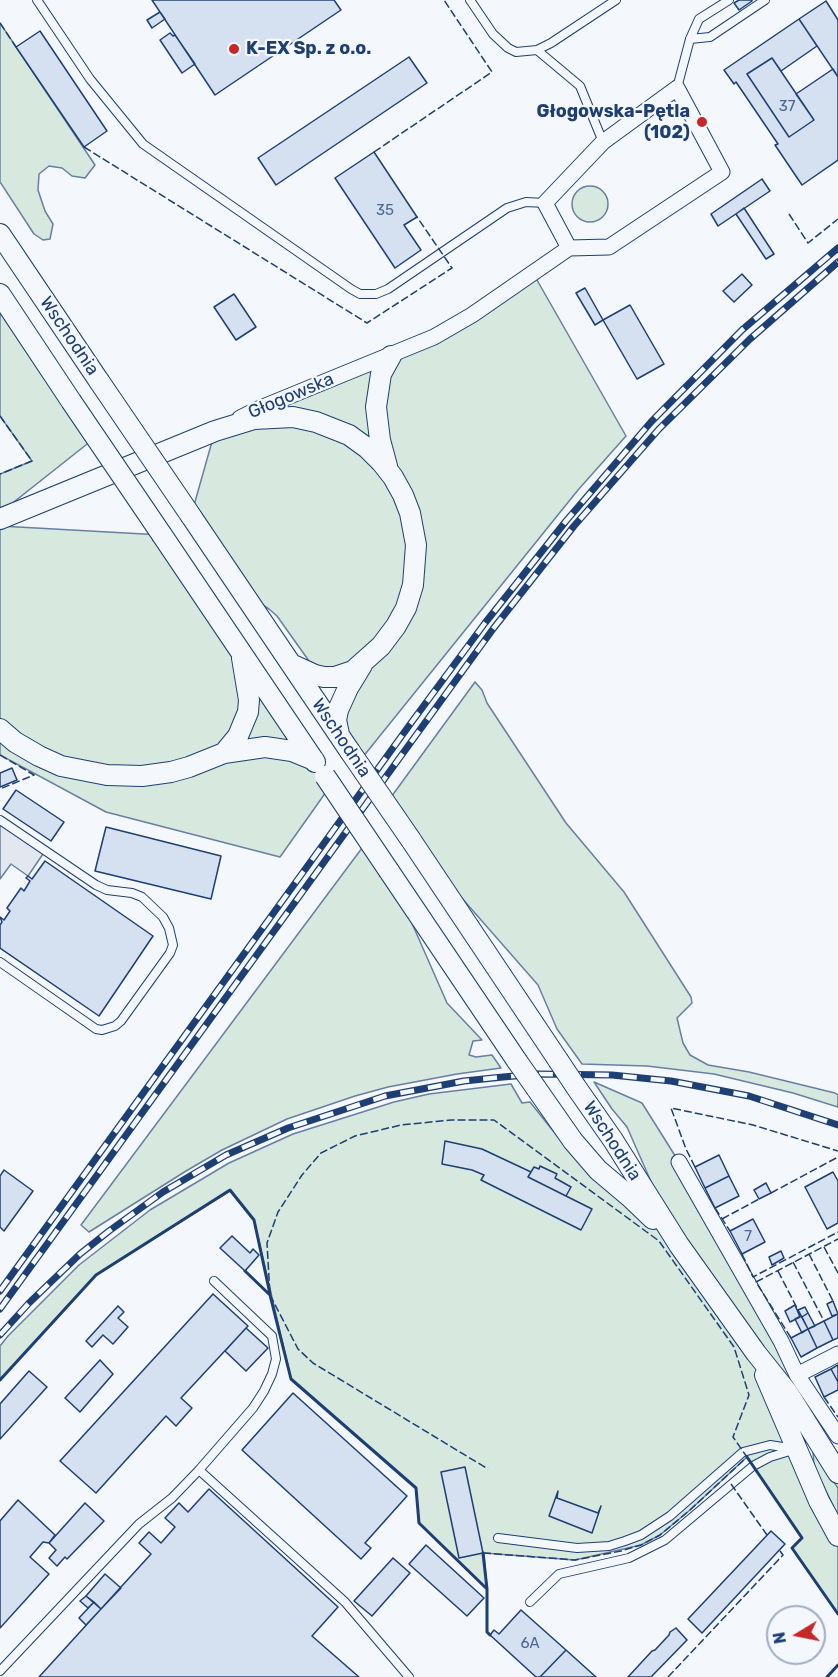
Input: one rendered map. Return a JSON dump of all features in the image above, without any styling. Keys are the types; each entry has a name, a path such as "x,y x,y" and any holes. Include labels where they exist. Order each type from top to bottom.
{"street":[{"path":"677,88 722,172 609,247 569,248 545,203 603,142 677,88"},
{"name":"Wschodnia","path":"0,234 613,1140 679,1245 756,1353 788,1393 828,1433"},
{"name":"Głogowska","path":"0,519 434,337 460,323 569,248"},
{"name":"Wschodnia","path":"0,294 573,1141 598,1170 630,1197 679,1245"},
{"path":"345,745 337,725 337,715 348,688 364,663 396,626 408,602 415,575 416,545 412,524 403,495 389,471 380,441 376,407 381,374 391,356"},
{"path":"214,431 267,417 293,417 316,422 339,430 359,441 389,471"},
{"path":"224,753 238,736 248,712 248,690 240,650"},
{"path":"291,664 315,675 335,677 353,671 364,663"},
{"path":"0,729 15,742 39,756 73,770 96,774 130,776 171,772 224,753 273,747 292,751 320,768"},
{"name":"Wschodnia","path":"679,1162 781,1341 828,1433 838,1473"},
{"name":"Wschodnia","path":"756,1353 819,1501 838,1536"},
{"path":"797,1375 838,1354"},
{"path":"797,1449 828,1433"}],"lane":[{"path":"37,0 90,79 143,144 360,294 376,294 388,289 507,208 526,202 545,203"},
{"path":"470,0 493,34 516,52 537,50 551,43 616,0"},
{"path":"677,88 690,39 699,19 729,0"},
{"path":"690,39 710,37 765,0"},
{"path":"537,50 580,86 603,142"},
{"path":"0,820 96,885 106,890 132,893 142,897 163,917 169,928 173,945 122,1021 102,1030 96,1029 0,962"},
{"path":"0,1671 139,1524 172,1498 199,1470 253,1408 272,1374 276,1359 272,1336 214,1281"},
{"path":"498,1538 577,1548 609,1546 641,1535 670,1516 743,1452 770,1444 797,1449"},
{"path":"530,1602 559,1574 630,1558 665,1540 753,1466 770,1457 797,1449"},
{"path":"199,1470 345,1602 409,1677"}],"shaded area":[{"path":"0,23 95,165 85,178 72,176 62,168 49,166 39,174 38,190 45,211 53,224 50,239 43,240 34,234 0,182"},
{"path":"590,186 603,191 608,204 603,217 590,222 577,217 572,204 577,191"},
{"path":"533,273 626,436 578,490 358,763 349,750 344,697 335,674 309,661 277,616 249,596 191,516 215,431 391,356"},
{"path":"0,294 96,437 0,513 0,474 32,461 0,416"},
{"path":"0,526 162,535 331,785 280,857 106,812 0,755"},
{"path":"475,682 566,823 624,892 691,997 692,1003 677,1018 683,1043 690,1055 708,1065 749,1072 835,1093 838,1095 838,1107 793,1093 714,1074 647,1066 582,1064 557,1029 538,985 411,840 386,804"},
{"path":"0,820 45,851 28,876 11,864 0,879"},
{"path":"368,840 389,871 447,1003 482,1040 473,1041 469,1055 476,1057 492,1055 501,1068 388,1087 287,1119 222,1150 89,1232 81,1225"},
{"path":"594,1082 642,1103 679,1162 831,1426 816,1437 773,1373 838,1536 838,1614 792,1548 802,1537 747,1457 660,1535 641,1545 575,1560 484,1553 487,1589 419,1523 416,1488 291,1379 254,1220 230,1191 96,1275 0,1380 0,1346 8,1336 79,1265 150,1210 229,1163 293,1134 394,1102 429,1094 511,1084 522,1103 530,1102 566,1147 678,1243 627,1127"},
{"path":"813,1450 838,1488 838,1516 814,1466"}],"building":[{"name":"K-EX Sp. z o.o.","path":"152,0 334,0 341,10 215,95"},
{"path":"739,0 752,1 739,10 734,3"},
{"path":"826,1 838,20 838,77 799,19"},
{"path":"160,12 165,19 152,28 147,20"},
{"path":"799,19 817,46 781,71 772,58 747,74 789,137 814,120 796,94 833,69 838,77 838,160 802,185 775,145 778,144 736,82 734,84 724,70"},
{"path":"40,31 107,131 84,147 16,47"},
{"path":"170,33 175,35 195,64 182,73 160,40"},
{"path":"409,57 427,83 276,185 258,158"},
{"path":"772,58 814,120 789,137 747,74"},
{"path":"374,152 417,217 404,225 421,250 395,268 335,178"},
{"path":"762,179 770,191 718,226 711,214"},
{"path":"744,208 774,254 766,259 736,214"},
{"path":"742,274 752,285 734,302 723,291"},
{"path":"585,288 603,320 595,325 576,293"},
{"path":"234,294 256,327 236,340 214,307"},
{"path":"630,305 664,364 637,379 603,320"},
{"path":"12,768 17,780 0,787 0,773"},
{"path":"16,790 64,822 51,841 3,809"},
{"path":"106,827 221,856 211,899 95,871"},
{"path":"45,861 153,936 99,1016 0,948 2,922 0,917 4,920 10,911 7,908 21,888 24,891 30,881 26,878 28,876 32,879"},
{"path":"445,1141 482,1149 531,1172 528,1177 592,1209 581,1230 481,1180 484,1175 442,1164"},
{"path":"719,1155 729,1176 705,1188 695,1167"},
{"path":"540,1166 557,1174 555,1178 571,1187 566,1196 528,1177 534,1167 539,1169"},
{"path":"4,1170 33,1191 4,1231 0,1227 0,1176"},
{"path":"833,1172 838,1181 838,1223 827,1229 805,1187"},
{"path":"729,1176 739,1196 715,1208 705,1188"},
{"path":"766,1183 771,1193 759,1199 754,1190"},
{"path":"753,1219 765,1242 742,1254 730,1231"},
{"path":"232,1236 250,1253 253,1249 259,1255 245,1271 220,1248"},
{"path":"781,1251 784,1258 772,1265 769,1257"},
{"path":"213,1294 248,1326 181,1398 192,1408 176,1426 166,1416 96,1493 60,1461"},
{"path":"833,1301 838,1314 832,1316 827,1304"},
{"path":"795,1305 800,1317 790,1322 785,1311"},
{"path":"118,1306 124,1312 118,1318 128,1327 113,1344 103,1335 92,1347 86,1341"},
{"path":"805,1307 808,1313 802,1317 798,1310"},
{"path":"808,1313 815,1326 808,1329 802,1317"},
{"path":"838,1314 838,1338 833,1340 824,1321"},
{"path":"801,1316 808,1329 802,1333 795,1319"},
{"path":"824,1321 833,1340 817,1348 808,1329"},
{"path":"246,1328 268,1348 246,1371 225,1351"},
{"path":"808,1329 817,1348 801,1357 791,1338"},
{"path":"100,1360 113,1374 80,1412 65,1398"},
{"path":"838,1365 838,1382 831,1369"},
{"path":"831,1369 838,1382 838,1390 824,1397 815,1377"},
{"path":"29,1371 47,1387 0,1439 0,1404"},
{"path":"293,1393 407,1496 365,1543 371,1548 361,1559 242,1450"},
{"path":"465,1467 483,1553 459,1558 441,1472"},
{"path":"209,1489 338,1607 312,1636 359,1677 39,1677 151,1554 139,1543 149,1532 161,1543 175,1527 165,1518 179,1503 188,1512"},
{"path":"558,1491 557,1498 598,1513 601,1506 592,1533 549,1516"},
{"path":"18,1500 55,1535 49,1543 43,1542 30,1557 49,1574 0,1628 0,1521"},
{"path":"85,1503 104,1521 67,1559 65,1557 57,1566 49,1558 56,1550 49,1543"},
{"path":"771,1531 785,1544 702,1633 688,1619"},
{"path":"426,1545 484,1598 467,1616 409,1564"},
{"path":"393,1558 410,1573 372,1616 354,1601"},
{"path":"105,1574 121,1588 101,1609 86,1596"},
{"path":"86,1596 94,1602 88,1608 80,1601"},
{"path":"94,1602 101,1609 86,1625 79,1618"},
{"path":"521,1610 566,1650 540,1677 536,1677 490,1635 494,1630 499,1634"},
{"path":"676,1628 687,1640 651,1677 628,1677 670,1632"},
{"path":"566,1650 596,1677 540,1677"}],"railway":[{"path":"0,1291 411,723 485,623 566,521 651,422 742,330 838,248"},
{"path":"0,1309 493,629 574,526 659,429 750,339 838,262"},
{"path":"0,1335 29,1303 80,1254 163,1192 226,1155 288,1128 385,1096 464,1081 503,1077 537,1074 612,1075 671,1081 749,1096 838,1125"}],"fence":[{"path":"374,152 492,72 444,0"},
{"path":"0,23 16,47"},
{"path":"84,147 367,323 452,268 417,217"},
{"path":"789,214 808,243 838,219"},
{"path":"0,416 32,461 0,474"},
{"path":"0,755 34,775 0,789"},
{"path":"695,1167 671,1108 753,1125 838,1151"},
{"path":"483,1553 575,1560 621,1551 641,1545 660,1535 747,1457 733,1437 749,1395 734,1347 659,1241 494,1120 451,1120 401,1125 355,1136 321,1153 302,1175 278,1212 267,1243 270,1295 298,1349 313,1363 488,1469"},
{"path":"771,1193 838,1157"},
{"path":"722,1219 759,1199"},
{"path":"715,1208 730,1231"},
{"path":"742,1254 753,1277 838,1232"},
{"path":"791,1338 756,1282 838,1239"},
{"path":"824,1247 838,1273"},
{"path":"809,1254 833,1301"},
{"path":"793,1262 824,1321"},
{"path":"778,1271 797,1308"},
{"path":"824,1397 838,1417"},
{"path":"731,1484 767,1535"},
{"path":"668,1677 783,1555 780,1551"}],"wall":[{"path":"0,1380 96,1275 230,1190 254,1220 270,1294"},
{"path":"245,1271 270,1295 291,1379 416,1488 419,1523 487,1589 487,1632 490,1635"},
{"path":"747,1457 802,1538 792,1548 838,1614"},
{"path":"483,1553 487,1589"},
{"path":"827,1677 838,1665"}],"place":[{"name":"K-EX Sp. z o.o.","path":"234,49"},
{"name":"Głogowska-Pętla (102)","path":"702,122"}]}
